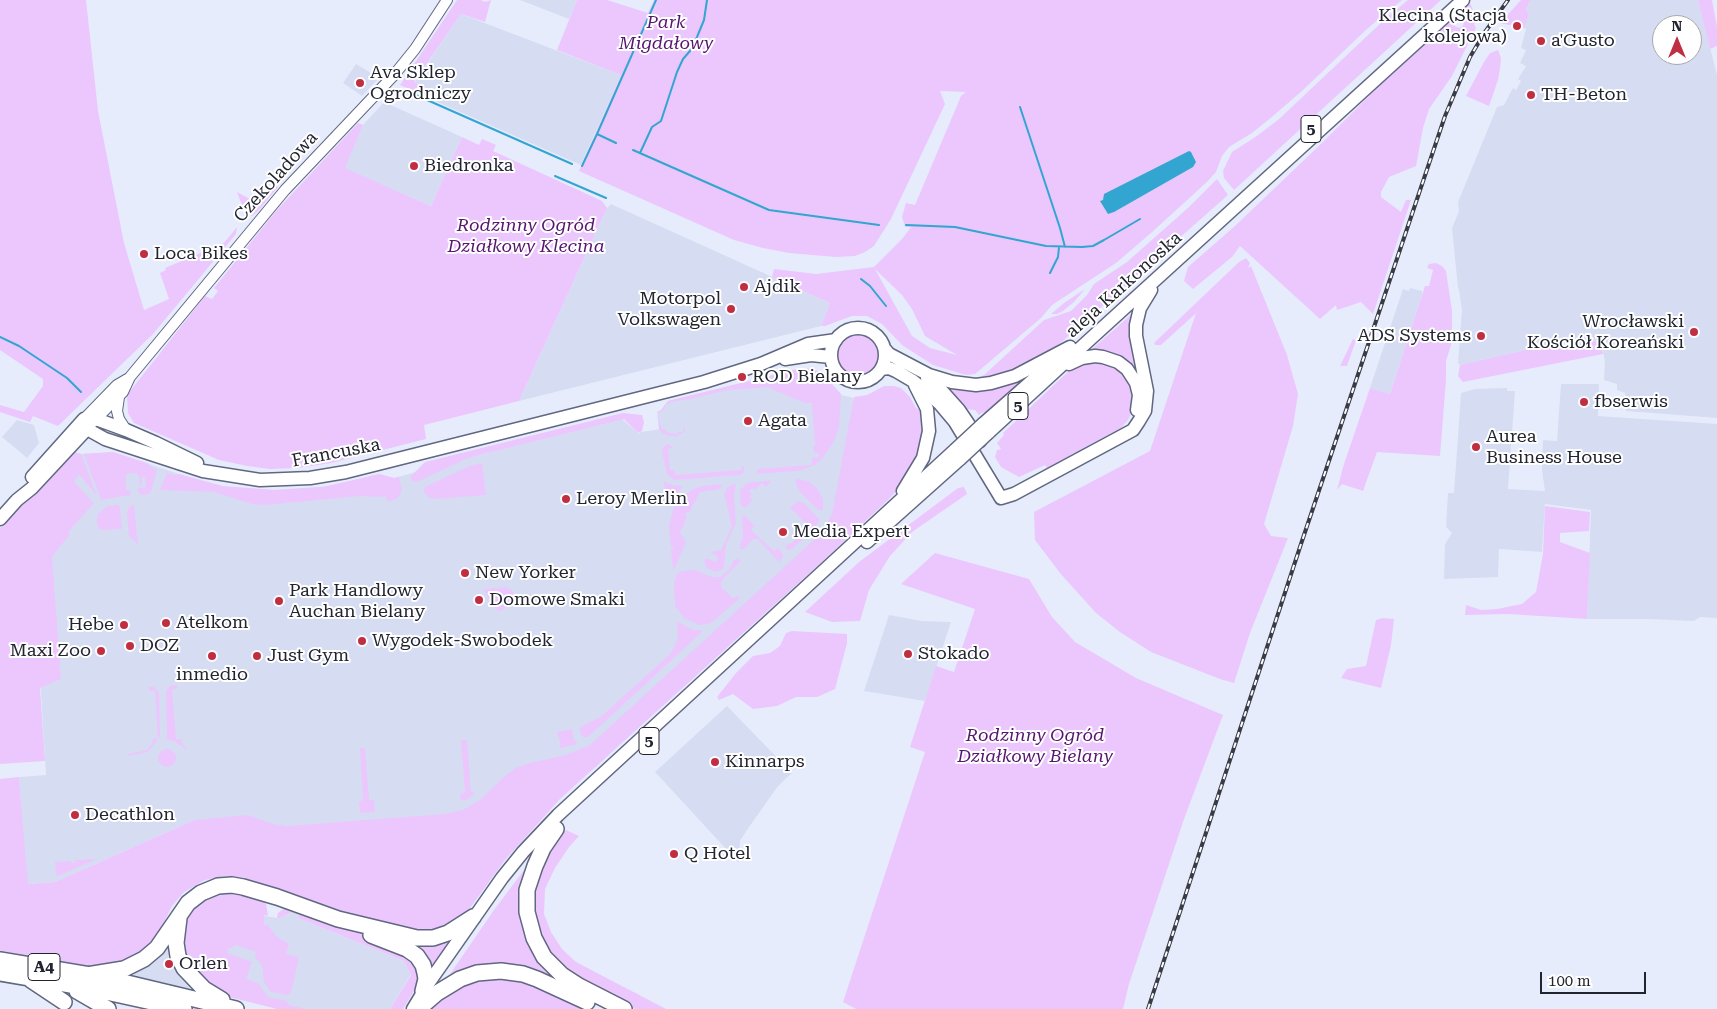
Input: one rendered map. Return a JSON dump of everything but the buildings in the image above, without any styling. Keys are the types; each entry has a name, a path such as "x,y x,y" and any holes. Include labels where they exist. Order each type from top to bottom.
{"highway":[{"path":"556,829 543,848 528,890 527,912 534,938 544,956 562,975 624,1009"},
{"path":"87,975 114,972 140,962 157,948 188,903 209,889 227,885 243,887 278,897 338,919 407,949 417,956 425,972 426,979 419,1004"},
{"path":"180,915 176,943 178,956 184,968 204,989 242,1009"},
{"path":"338,919 410,936 433,938 448,934 473,917"},
{"name":"A4","path":"0,960 87,975"},
{"path":"419,1004 460,979 477,973 501,971 523,974 537,979 602,1009"},
{"name":"A4","path":"0,973 88,988 184,1009"},
{"path":"87,975 236,1009"},
{"path":"26,977 64,1002"},
{"path":"45,980 79,992 108,1009"}],"main road":[{"name":"aleja Karkonoska","path":"984,434 1070,347 1447,8 1463,0"},
{"name":"aleja Karkonoska","path":"803,595 890,509 984,434 1048,378 1447,8"},
{"path":"915,375 954,422 1001,498 1014,494 1132,430 1139,422 1145,411 1147,391 1136,336 1136,322 1141,305 1162,274"},
{"path":"884,348 885,359 881,369 866,381 851,381 839,373 835,369 831,357 831,351 836,340 848,330 863,328 876,335 884,348 915,375 953,402 984,434"},
{"path":"761,364 808,344 836,340"},
{"path":"881,369 892,369 959,384 991,383 1020,374 1070,347"},
{"path":"761,364 801,356 817,355 831,357"},
{"path":"1048,378 1071,363 1085,357 1103,357 1115,360 1124,366 1136,383 1138,403 1131,422 1114,439"},
{"name":"Francuska","path":"220,474 277,480 310,478 346,472 704,382 761,364"},
{"path":"890,509 918,467 925,452 929,436 927,409 920,394 915,375"},
{"path":"953,402 954,422"},
{"path":"89,423 126,430 156,442 220,474"},
{"path":"89,423 105,439 202,471 220,474"},
{"name":"Czekoladowa","path":"0,519 17,500 32,488 89,423"},
{"name":"aleja Karkonoska","path":"803,595 958,455"},
{"name":"5","path":"419,1004 501,892 556,829 803,595"},
{"name":"5","path":"419,1004 473,917 513,864 558,815 803,595"}],"street":[{"name":"Czekoladowa","path":"89,423 119,397 130,377 285,190 394,75 415,49 447,0"},
{"name":"Czekoladowa","path":"89,423 117,385 130,377"},
{"path":"119,397 117,411 119,420 126,430"}],"shaded area":[{"path":"520,0 577,0 569,19"},
{"path":"1531,0 1698,0 1702,15 1652,15 1652,65 1702,65 1702,16 1717,75 1717,418 1626,411 1625,393 1617,390 1617,384 1604,380 1605,361 1600,340 1569,345 1551,338 1551,344 1460,365 1458,363 1462,310 1452,228 1459,211 1458,202 1497,107 1504,105 1513,88 1516,90 1521,81 1518,79 1526,66 1520,63 1526,50 1521,48 1526,29 1524,25 1529,14 1526,9"},
{"path":"461,14 621,75 581,165 435,101 429,98 432,92 414,83"},
{"path":"356,64 379,78 362,96 343,83"},
{"path":"384,102 462,137 431,206 344,168 363,125"},
{"path":"611,204 830,303 821,326 519,401 607,208"},
{"path":"1410,288 1422,291 1422,295 1390,394 1370,388 1403,289 1409,291"},
{"path":"801,368 813,369 823,374 841,395 854,398 838,537 596,767 580,779 464,817 280,827 194,820 55,882 27,884 19,777 46,775 29,498 75,451 79,454 113,452 200,481 226,487 272,490 332,486 379,474 394,478 620,417 639,434 660,429 657,412 661,411 668,401"},
{"name":"fbserwis","path":"1561,384 1599,384 1598,416 1717,424 1717,618 1700,617 1694,621 1587,619 1591,510 1545,504 1542,552 1499,549 1498,577 1444,579 1445,544 1452,533 1446,527 1448,493 1454,493 1461,393 1475,389 1507,388 1507,391 1515,391 1508,489 1545,491 1542,470 1543,440 1557,441"},
{"path":"17,420 34,425 39,443 27,458 2,437"},
{"name":"Stokado","path":"889,615 922,621 951,622 925,701 864,691"},
{"path":"727,706 792,773 778,786 740,841 739,863 655,772"},
{"path":"201,905 277,918 292,912 299,914 298,918 404,961 411,974 390,1009 292,1009 216,981"},
{"path":"167,940 182,975 190,986 188,989 134,977 134,974"}],"green space":[{"path":"0,0 86,0 98,111 124,243 144,310 169,299 160,273 166,270 165,268 224,243 237,227 236,234 153,334 58,426 33,416 30,422 0,412 0,405 24,412 43,386 43,379 0,350"},
{"path":"457,0 481,0 485,2 491,0 485,22 461,14 414,82 432,91 429,98 400,85"},
{"name":"Park Migdałowy","path":"577,0 607,0 648,13 654,0 1402,0 1367,29 1273,116 1252,133 1229,147 1222,156 1216,172 1208,181 1151,233 1116,263 1052,305 1041,318 975,374 966,375 933,365 902,345 882,324 867,316 852,316 821,326 830,303 772,277 774,269 816,274 874,267 902,239 911,227 905,227 902,217 906,203 915,205 961,96 966,92 940,91 945,104 891,219 874,246 855,256 836,257 789,253 734,240 579,171 621,75 557,50","holes":["875,269 902,295 912,309 925,336 957,355 930,348 912,336"]},
{"path":"1408,0 1441,0 1234,190 1224,178 1223,171 1232,152 1279,119 1383,21"},
{"path":"1521,0 1531,0 1526,9 1529,14 1524,28 1500,23"},
{"path":"1698,0 1712,0 1717,27 1717,46 1710,49 1702,15"},
{"path":"1470,3 1477,20 1474,24 1476,28 1452,76 1429,109 1423,128 1416,166 1389,177 1381,192 1381,197 1401,212 1406,200 1411,200 1373,314 1361,302 1337,310 1336,305 1320,319 1240,246 1232,257 1193,289 1184,281 1188,267 1236,225 1382,83 1448,23 1459,28 1463,26 1464,22 1457,15"},
{"path":"1498,50 1501,58 1500,69 1489,106 1466,96 1490,53"},
{"name":"Rodzinny Ogród Działkowy Klecina","path":"358,123 363,125 345,168 431,206 462,137 479,145 482,139 496,145 493,151 602,201 607,208 519,401 424,425 426,439 331,463 298,468 270,469 219,460 134,423 128,413 127,395 205,296 212,299 218,291 214,288 277,210"},
{"path":"1217,179 1228,195 1056,347 1019,370 986,379 975,379 984,375 1044,320 1071,311 1087,295 1094,284 1127,262 1189,207"},
{"path":"275,185 278,187 258,211 252,216 245,213 237,192 250,199 250,204 254,204 254,199 264,195"},
{"path":"1246,258 1250,263 1248,268 1251,266 1287,355 1298,394 1293,426 1264,524 1271,536 1288,538 1250,633 1234,683 1151,652 1120,632 1096,613 1060,573 1035,540 1034,512 1150,451 1196,313 1161,345 1155,345 1154,343 1239,262"},
{"path":"1436,263 1446,271 1452,311 1451,345 1446,361 1440,456 1377,452 1363,491 1342,484 1337,490 1370,388 1390,394 1425,286 1429,286 1433,270 1427,268 1429,264"},
{"path":"1085,289 1063,311 1051,314 1064,303"},
{"path":"1134,312 1141,378 1090,351"},
{"path":"858,334 873,340 879,355 873,370 858,376 843,370 837,355 843,340"},
{"path":"1353,339 1356,340 1347,366 1340,366"},
{"path":"1600,340 1603,354 1463,382 1458,376 1460,365 1551,344 1553,349"},
{"path":"1083,361 1113,363 1133,384 1133,409 1128,420 1121,428 1047,468 1045,465 1019,477 1001,467 995,457 997,450 1001,449 997,443 1004,435 1003,433 1072,368"},
{"path":"803,368 813,369 822,373 841,394 839,427 834,441 822,459 808,468 797,471 757,474 757,469 812,465 812,458 819,457 819,453 814,453 813,446 815,446 812,403 805,403 771,389 771,387 728,390 671,402 666,405 662,412 657,413 668,401"},
{"path":"1033,372 985,414 983,412 979,415 975,410 966,409 947,387"},
{"path":"884,386 901,388 910,397 916,408 924,410 924,441 905,482 825,559 560,799 505,860 462,919 429,934 357,917 248,880 225,876 205,880 184,892 172,906 155,940 129,962 94,967 0,951 0,779 19,777 28,884 55,882 194,820 248,815 273,824 287,826 444,814 463,810 480,800 516,768 566,755 590,745 816,538 832,514 854,397 867,395"},
{"path":"623,413 642,415 644,422 642,431 638,433 624,419 466,459 417,482 414,482 410,477 425,462"},
{"path":"657,414 662,430 678,434 678,432 683,432 683,427 685,428 684,432 677,436 669,436 662,433 659,429"},
{"path":"668,444 673,448 668,449 670,470 675,470 675,475 741,470 742,465 744,472 740,475 674,480 667,474 662,452 663,447"},
{"path":"74,452 81,454 97,496 79,474 74,482 94,503 68,532 70,534 52,557 61,679 40,688 45,761 0,764 0,528"},
{"path":"113,452 147,463 157,469 149,494 141,495 137,490 146,487 145,477 142,477 142,485 140,486 139,476 135,473 126,474 126,490 131,491 130,495 101,500 84,454"},
{"path":"482,463 486,495 435,499 429,498 423,491 425,487 469,466"},
{"path":"167,473 179,474 223,486 275,490 323,487 379,474 394,478 399,477 402,490 398,498 387,502 386,496 361,496 265,505 252,504 214,492 161,490 158,494"},
{"path":"797,479 808,481 817,488 823,499 823,510 818,510 799,491 795,481"},
{"path":"786,480 771,481 766,487 762,483 755,490 752,488 749,491 752,494 749,497 753,500 745,508 741,506 740,490 746,484 751,482"},
{"path":"664,481 672,485 683,486 666,506"},
{"path":"736,483 734,496 736,523 726,544 724,567 715,572 707,568 704,562 706,558 716,562 718,557 710,552 721,550 732,526 724,494 728,487"},
{"path":"722,484 720,489 700,492 689,513 687,512 685,516 687,517 680,533 686,542 683,549 680,548 683,550 673,569 671,550 674,548 671,547 669,526 674,507 683,496 693,489"},
{"path":"964,487 967,494 912,532 890,556 869,590 860,621 832,622 805,612 859,562 958,488"},
{"path":"798,501 804,503 820,520 813,530 789,550 785,547 789,543 791,544 808,526 790,508"},
{"path":"134,504 138,547 129,536 127,513 129,507"},
{"path":"118,505 120,507 122,529 100,530 97,525 97,518 99,516 97,515 107,506"},
{"path":"1545,506 1590,512 1589,531 1560,533 1560,542 1590,553 1587,619 1508,614 1465,615 1466,605 1481,610 1497,609 1522,604 1536,592 1543,554"},
{"path":"742,516 745,516 755,526 751,530 774,551 778,548 782,552 783,557 779,562 758,539 753,539 744,549 739,549 743,536"},
{"name":"Rodzinny Ogród Działkowy Bielany","path":"935,553 1029,579 1052,617 1075,642 1136,678 1223,715 1184,819 1129,984 1123,1009 856,1009 843,1002 925,752 910,747 936,666 954,672 975,609 901,584"},
{"path":"739,559 741,561 723,579 721,587 733,598 739,596 740,598 708,624 699,625 684,618 675,606 674,583 676,575 682,571 695,570 712,577 720,577 729,570 734,560"},
{"path":"506,587 514,592 515,598 501,611 496,610 484,589"},
{"path":"1383,618 1394,619 1391,645 1381,688 1341,678 1347,669 1366,666 1376,620"},
{"path":"677,621 693,630 702,630 702,632 588,737 581,735 580,727 602,716 669,655 674,648 678,636"},
{"path":"792,631 847,634 847,643 835,689 817,697 796,697 777,706 753,709 733,694 719,700 717,697 736,673 753,656 770,653 780,646 786,633"},
{"path":"177,685 177,688 172,690 176,739 181,739 187,750 176,742 167,739 166,691 170,686"},
{"path":"149,687 154,687 159,693 160,736 148,752 128,756 128,754 147,750 152,744 153,739 158,738 155,691 149,691"},
{"path":"572,729 573,737 577,744 560,748 557,732"},
{"path":"461,740 467,740 471,792 476,793 464,801 460,799 460,794 465,792"},
{"path":"360,748 365,748 369,800 374,800 375,812 360,813 359,802 363,800"},
{"path":"163,749 171,749 176,754 174,765 163,767 158,762 158,754"},
{"path":"566,830 579,836 555,868 545,889 544,914 551,932 562,949 576,962 666,1009 635,1009 576,978 548,953 531,911 535,879 551,848"},
{"path":"97,859 58,876 56,875 55,862 71,861 71,863 75,863 75,860"},
{"path":"527,866 530,867 523,898 561,979 557,983 530,973 444,983 494,910"},
{"path":"228,892 244,893 244,896 263,901 266,904 268,916 264,915 264,925 268,925 276,936 289,944 286,954 299,957 291,993 287,995 271,992 264,982 262,965 255,957 256,952 236,945 229,948 227,953 252,962 246,979 258,983 268,997 287,1001 289,1005 305,1009 277,1009 233,998 219,992 190,973 180,953 188,912 211,895"},
{"path":"285,908 291,908 357,931 399,949 421,970 417,986 403,1009 390,1009 411,975 404,961 298,918 299,914 292,912 277,918 278,913"},
{"path":"453,937 430,970 395,938"},
{"path":"515,978 553,991 590,1009 429,1009 444,995 478,979"}],"water":[{"path":"1189,151 1196,162 1193,167 1108,214 1100,201 1103,200 1104,194"}],"waterway":[{"path":"597,134 656,0"},
{"path":"640,153 652,127 661,121 677,72 683,59 690,51 704,20 707,0"},
{"path":"409,92 572,164"},
{"path":"1020,107 1065,247"},
{"path":"582,166 597,134 616,143"},
{"path":"633,150 769,210 879,225"},
{"path":"555,176 606,198"},
{"path":"906,225 955,227 1046,246 1082,247 1093,246 1140,219"},
{"path":"1050,273 1058,257 1059,247"},
{"path":"861,279 870,286 886,306"},
{"path":"0,337 19,346 67,378 81,392"}],"railway":[{"path":"1148,1009 1301,544 1445,116 1470,57 1508,0"}],"place":[{"name":"Klecina (Stacja kolejowa)","path":"1517,26"},
{"name":"a'Gusto","path":"1541,41"},
{"name":"Ava Sklep Ogrodniczy","path":"360,83"},
{"name":"TH-Beton","path":"1531,95"},
{"name":"Biedronka","path":"414,166"},
{"name":"Loca Bikes","path":"144,254"},
{"name":"Ajdik","path":"744,287"},
{"name":"Motorpol Volkswagen","path":"731,309"},
{"name":"Wrocławski Kościół Koreański","path":"1694,332"},
{"name":"ADS Systems","path":"1481,336"},
{"name":"ROD Bielany","path":"742,377"},
{"name":"fbserwis","path":"1584,402"},
{"name":"Agata","path":"748,421"},
{"name":"Aurea Business House","path":"1476,447"},
{"name":"Leroy Merlin","path":"566,499"},
{"name":"Media Expert","path":"783,532"},
{"name":"New Yorker","path":"465,573"},
{"name":"Domowe Smaki","path":"479,600"},
{"name":"Park Handlowy Auchan Bielany","path":"279,601"},
{"name":"Atelkom","path":"166,623"},
{"name":"Hebe","path":"124,625"},
{"name":"Wygodek-Swobodek","path":"362,641"},
{"name":"DOZ","path":"130,646"},
{"name":"Maxi Zoo","path":"101,651"},
{"name":"Stokado","path":"908,654"},
{"name":"inmedio","path":"212,656"},
{"name":"Just Gym","path":"257,656"},
{"name":"Kinnarps","path":"715,762"},
{"name":"Decathlon","path":"75,815"},
{"name":"Q Hotel","path":"674,854"},
{"name":"Orlen","path":"169,964"}]}
